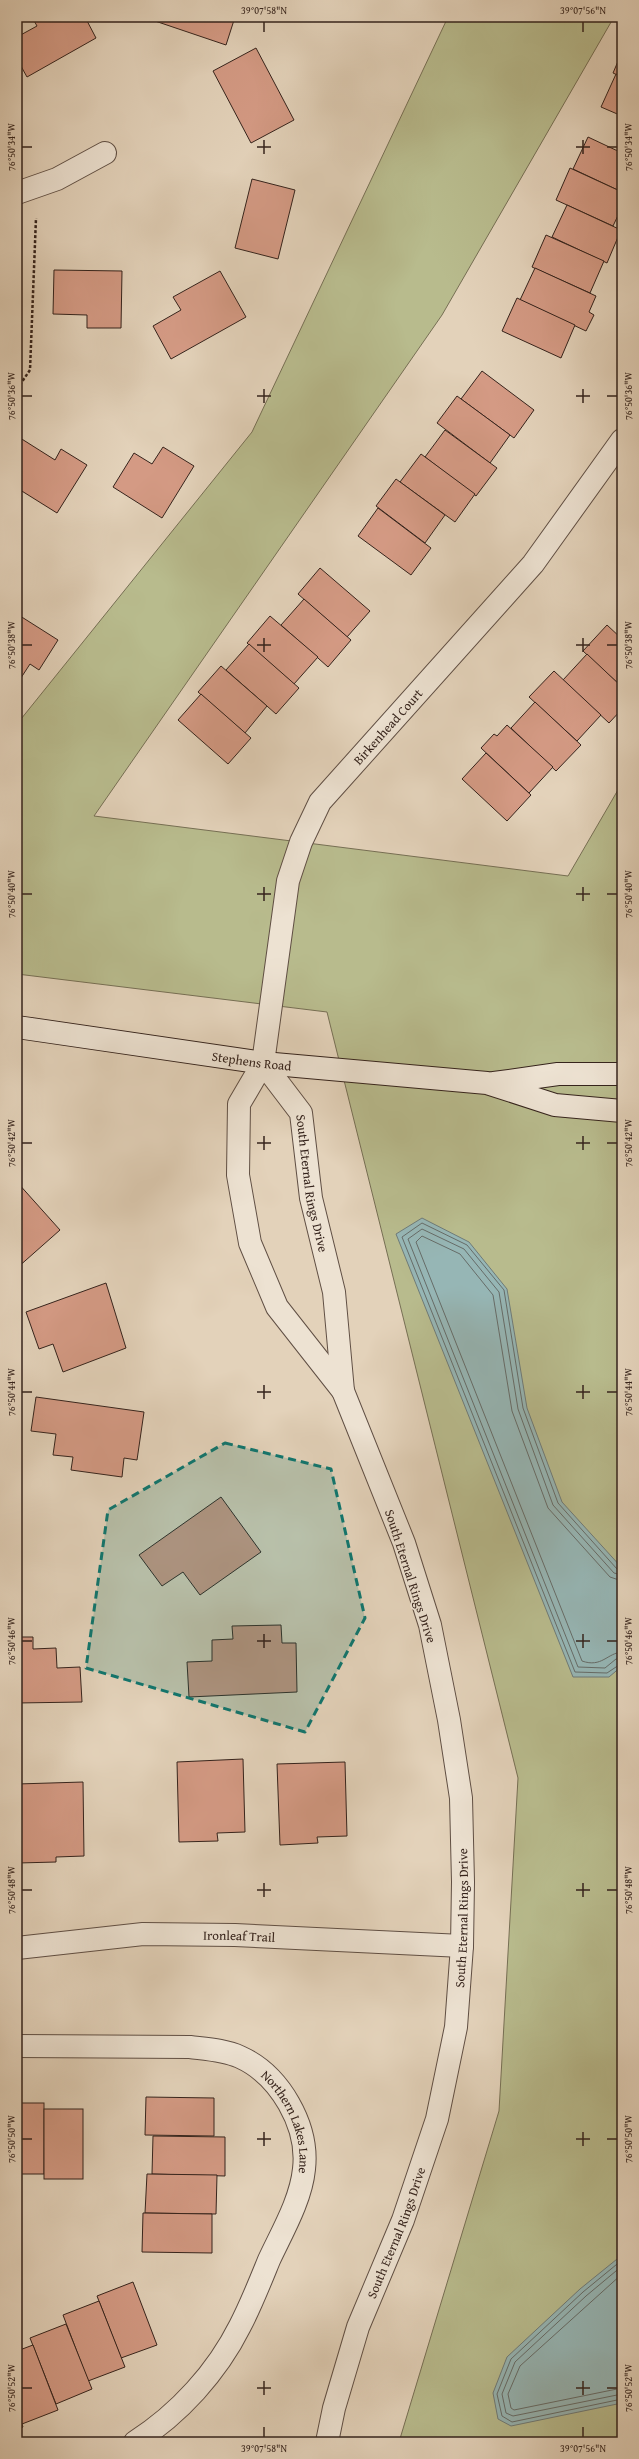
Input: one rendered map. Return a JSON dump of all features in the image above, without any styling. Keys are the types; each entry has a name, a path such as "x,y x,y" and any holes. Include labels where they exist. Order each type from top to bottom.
{"street":[{"path":"27,190 57,179 104,153"},
{"name":"Birkenhead Court","path":"263,1063 288,881 301,842 320,802 533,564 622,440"},
{"name":"Stephens Road","path":"17,1027 263,1063 487,1083 558,1074 622,1074"},
{"name":"South Eternal Rings Drive","path":"327,2442 334,2408 358,2327 403,2220 437,2119 456,2027 462,1946 461,1798 449,1720 430,1625 404,1543 343,1391 277,1307 250,1242 238,1175 239,1104 263,1063 301,1113 311,1198 334,1292 343,1391"},
{"name":"Stephens Road","path":"487,1083 555,1105 622,1111"},
{"name":"Ironleaf Trail","path":"17,1948 142,1934 235,1935 462,1946"},
{"name":"Northern Lakes Lane","path":"17,2046 190,2047 212,2050 240,2057 265,2075 284,2097 297,2121 304,2143 304,2170 297,2196 240,2327 210,2374 187,2399 135,2442"}],"path":[{"path":"17,389 30,370 27,190"}],"highlighted area":[{"path":"225,1443 331,1469 365,1618 305,1732 86,1668 108,1510"}],"green space":[{"path":"448,17 614,17 442,315 94,816 568,876 622,783 622,2442 399,2442 499,2111 518,1778 327,1012 17,974 17,724 252,432"}],"water":[{"path":"422,1218 469,1242 507,1289 527,1408 562,1502 622,1568 622,1666 609,1677 573,1677 396,1234"},
{"path":"622,2255 622,2403 511,2426 498,2419 493,2393 507,2357 580,2289"}],"building":[{"path":"32,17 85,17 96,38 27,77 17,59 17,37 37,26"},
{"path":"156,17 235,17 226,45 155,21"},
{"path":"256,48 294,120 251,143 213,71"},
{"path":"622,52 622,77 613,73"},
{"path":"616,74 622,77 622,116 601,107"},
{"path":"588,137 622,153 622,192 573,169"},
{"path":"570,168 622,192 622,207 613,226 556,200"},
{"path":"252,179 295,190 278,259 235,248"},
{"path":"567,205 621,230 607,263 552,237"},
{"path":"546,235 604,261 590,293 532,267"},
{"path":"535,268 596,296 589,312 594,315 586,331 520,300"},
{"path":"54,270 122,271 121,328 87,328 87,315 53,314"},
{"path":"220,271 246,317 171,359 153,326 181,310 173,297"},
{"path":"517,298 575,325 561,358 502,331"},
{"path":"482,371 534,410 514,438 461,399"},
{"path":"457,396 510,435 490,463 437,423"},
{"path":"445,430 497,468 476,496 425,457"},
{"path":"17,436 55,460 61,449 87,465 57,513 17,488"},
{"path":"163,447 194,466 162,518 113,487 134,453 152,464"},
{"path":"421,454 475,494 455,522 400,482"},
{"path":"396,479 445,515 425,543 376,506"},
{"path":"378,508 431,548 411,575 358,536"},
{"path":"320,568 370,611 347,637 298,594"},
{"path":"304,599 351,640 328,667 281,625"},
{"path":"17,614 58,640 39,670 30,664 17,684"},
{"path":"270,616 318,657 294,684 247,643"},
{"path":"607,625 622,639 622,687 583,651"},
{"path":"249,644 299,688 276,714 226,670"},
{"path":"587,654 622,687 622,709 609,723 563,680"},
{"path":"221,666 267,706 245,733 198,692"},
{"path":"554,671 601,715 577,741 529,697"},
{"path":"201,694 251,738 228,764 178,720"},
{"path":"535,702 581,745 556,771 511,728"},
{"path":"507,725 553,767 529,793 481,748 494,734 497,736"},
{"path":"486,753 531,795 507,821 462,779"},
{"path":"17,1182 60,1230 17,1268"},
{"path":"106,1283 126,1348 63,1372 53,1344 39,1349 26,1312"},
{"path":"36,1397 144,1412 137,1460 124,1458 122,1477 71,1470 73,1457 53,1455 56,1434 31,1431"},
{"path":"221,1497 261,1552 200,1595 183,1572 162,1586 139,1555"},
{"path":"281,1625 282,1643 296,1643 297,1692 189,1697 187,1662 212,1661 212,1640 233,1639 232,1626"},
{"path":"17,1637 33,1637 33,1649 56,1648 57,1668 80,1667 82,1702 17,1703"},
{"path":"243,1759 245,1832 217,1833 218,1841 179,1842 177,1762"},
{"path":"345,1762 347,1836 317,1837 318,1843 280,1845 277,1764"},
{"path":"83,1782 84,1856 56,1857 56,1862 18,1863 17,1784"},
{"path":"146,2097 214,2098 214,2136 145,2135"},
{"path":"17,2103 44,2103 44,2174 17,2174"},
{"path":"44,2109 83,2109 83,2179 44,2179"},
{"path":"153,2136 225,2137 225,2176 152,2174"},
{"path":"147,2174 217,2175 216,2214 145,2213"},
{"path":"143,2213 212,2214 212,2253 142,2252"},
{"path":"133,2282 157,2345 121,2358 97,2296"},
{"path":"99,2301 125,2367 88,2381 63,2315"},
{"path":"66,2324 92,2389 56,2404 30,2338"},
{"path":"33,2345 58,2410 22,2424 17,2411 17,2351"},
{"path":"17,2411 23,2427 17,2430"}]}
